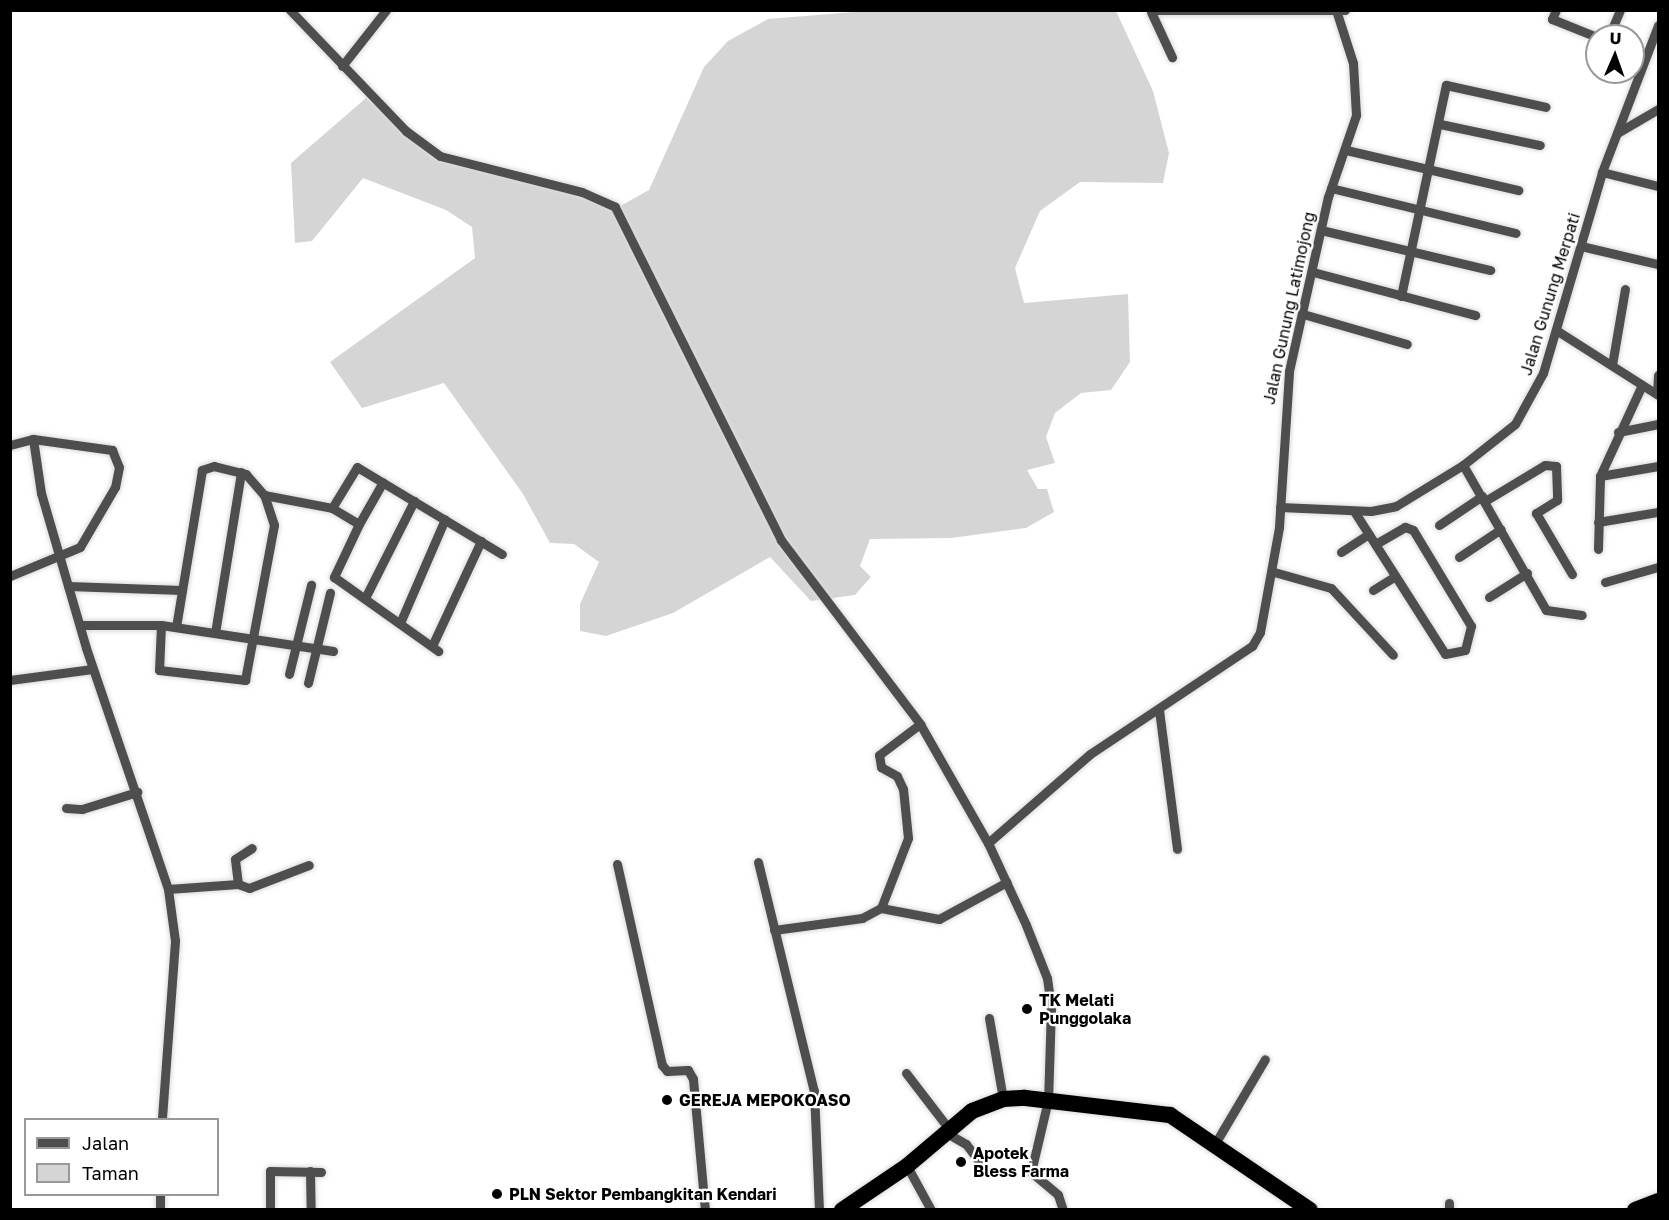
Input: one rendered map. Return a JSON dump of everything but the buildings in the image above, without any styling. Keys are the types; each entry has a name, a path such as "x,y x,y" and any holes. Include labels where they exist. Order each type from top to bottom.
{"highway":[{"path":"843,1209 863,1204 972,1111 1003,1099 1048,1100 1170,1114 1216,1142 1310,1209"},
{"path":"1635,1209 1659,1201"}],"street":[{"path":"290,10 406,131 440,156 582,192 615,207 781,540 920,724 988,843 1007,882 1050,992 1048,1100 1031,1172 1058,1195 1063,1209"},
{"path":"342,66 386,10"},
{"path":"1556,10 1552,20 1585,33"},
{"path":"1614,24 1620,10"},
{"path":"1172,57 1151,11 1340,12"},
{"name":"Jalan Gunung Latimojong","path":"988,843 1090,754 1252,646 1260,632 1274,572 1280,507 1283,410 1321,230 1331,188 1346,150 1357,96 1340,12"},
{"name":"Jalan Gunung Merpati","path":"1280,507 1354,511 1396,506 1463,465 1524,413 1556,330 1602,172 1659,25"},
{"path":"1401,296 1431,170 1446,85 1546,107"},
{"path":"1617,133 1659,109"},
{"path":"1440,124 1540,145"},
{"path":"1346,150 1518,190"},
{"path":"1602,172 1659,186"},
{"path":"1331,188 1516,233"},
{"path":"1321,230 1490,270"},
{"path":"1581,246 1659,264"},
{"path":"1313,272 1475,315"},
{"path":"1612,365 1625,289"},
{"path":"1303,314 1407,344"},
{"path":"1556,330 1658,395 1659,375"},
{"path":"1598,549 1600,476 1618,432 1642,385"},
{"path":"1618,432 1659,424"},
{"path":"10,445 33,439 112,450 119,467 116,488 93,531 80,548 10,576"},
{"path":"33,439 59,557 92,669 137,792 168,889 175,941 162,1118"},
{"path":"1439,525 1551,464 1559,473 1558,497 1536,513"},
{"path":"1463,465 1549,613 1582,615"},
{"path":"161,625 159,670 245,680 272,557 274,525 264,495 241,472 214,466 202,470 176,627"},
{"path":"1600,476 1659,466"},
{"path":"332,508 357,467 502,554"},
{"path":"215,633 241,472"},
{"path":"383,482 359,524 334,577 435,648 481,541"},
{"path":"264,495 332,508 359,524"},
{"path":"365,598 414,501"},
{"path":"1531,503 1572,574"},
{"path":"1354,511 1444,654 1466,650 1471,626 1413,530 1405,528 1375,544"},
{"path":"1598,522 1659,512"},
{"path":"400,623 445,519"},
{"path":"1459,557 1501,529"},
{"path":"1341,552 1369,534"},
{"path":"1605,582 1659,567"},
{"path":"1274,572 1331,588 1393,655"},
{"path":"1489,597 1527,573"},
{"path":"1373,590 1395,576"},
{"path":"289,674 311,585"},
{"path":"68,586 182,590"},
{"path":"308,683 330,593"},
{"path":"80,625 161,625 333,651"},
{"path":"10,680 92,669"},
{"path":"1158,710 1177,849"},
{"path":"881,908 908,838 903,789 897,776 881,767 879,755 920,724"},
{"path":"66,807 82,809 137,792"},
{"path":"238,884 235,859 252,848"},
{"path":"758,862 814,1091 819,1209"},
{"path":"617,864 662,1065 667,1071 688,1070 693,1079 705,1209"},
{"path":"168,889 238,884 254,887 309,865"},
{"path":"774,930 862,918 881,908 939,919 1007,882"},
{"path":"989,1018 1003,1099"},
{"path":"1216,1142 1265,1059"},
{"path":"906,1073 947,1130 966,1144 986,1171"},
{"path":"907,1166 931,1209"},
{"path":"270,1209 270,1171 321,1172"},
{"path":"310,1171 311,1209"}],"green space":[{"path":"879,10 1116,11 1153,91 1169,153 1163,183 1080,182 1040,211 1015,268 1024,303 1128,294 1130,362 1111,390 1081,393 1055,413 1046,437 1055,463 1027,470 1038,489 1047,489 1054,512 1026,528 951,538 870,539 860,566 871,577 855,595 811,601 770,557 673,613 606,636 580,631 580,604 599,562 574,544 550,543 523,494 444,383 362,408 330,362 475,258 472,227 446,210 363,178 312,241 295,243 291,163 366,98 439,159 582,196 613,210 649,190 704,67 728,41 768,19"}],"place":[{"name":"TK Melati Punggolaka","path":"1027,1009"},
{"name":"GEREJA MEPOKOASO","path":"667,1100"},
{"name":"Apotek Bless Farma","path":"961,1162"},
{"name":"PLN Sektor Pembangkitan Kendari","path":"497,1194"}]}
